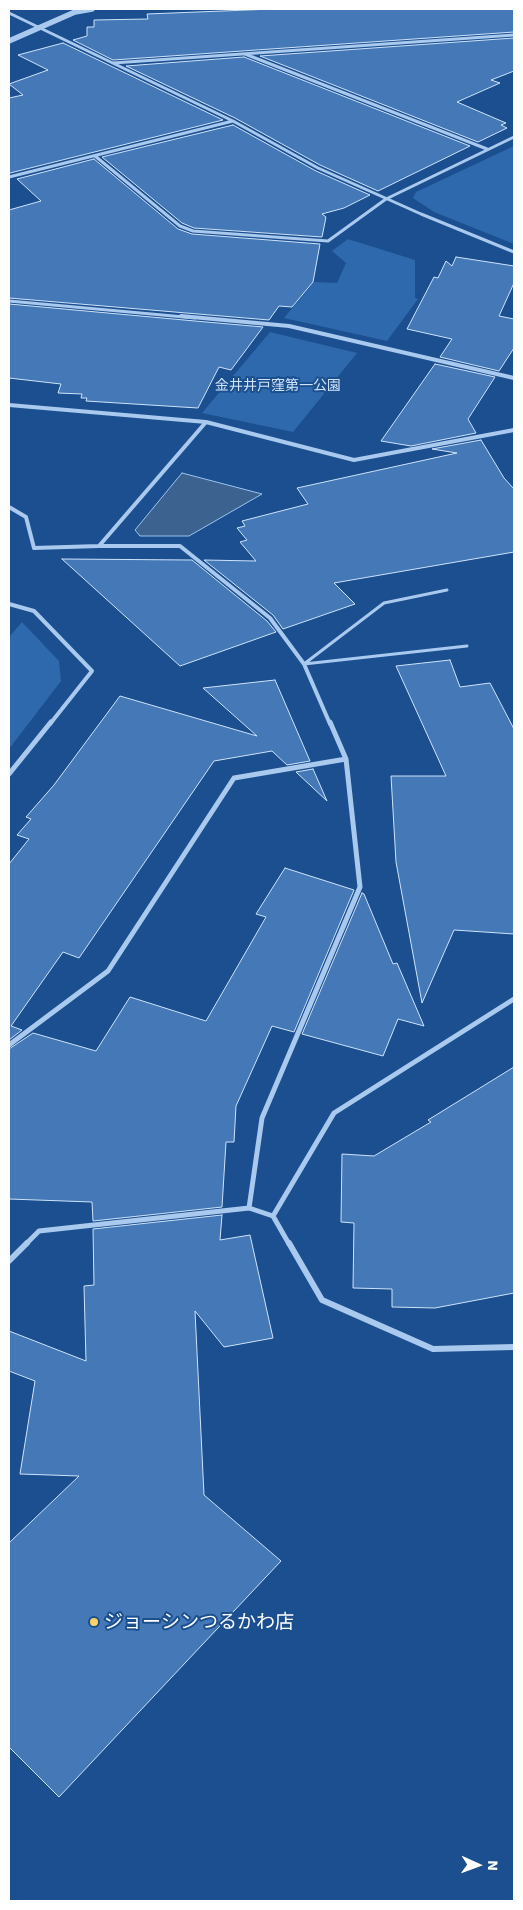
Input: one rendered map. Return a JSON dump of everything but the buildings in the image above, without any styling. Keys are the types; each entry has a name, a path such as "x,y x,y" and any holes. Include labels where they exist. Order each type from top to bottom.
{"street":[{"path":"9,41 75,12 92,9"},
{"path":"9,13 233,121 318,168 514,252"},
{"path":"112,63 514,35"},
{"path":"244,54 486,149"},
{"path":"9,177 233,121"},
{"path":"95,156 180,226 193,231 328,241 386,198 514,137"},
{"path":"9,301 289,326 514,378"},
{"path":"9,405 206,422 354,460 514,430"},
{"path":"100,546 206,422"},
{"path":"9,507 26,517 34,548 180,546 270,618 304,664 346,759 360,887 262,1118 248,1208"},
{"path":"9,604 34,611 92,671 9,774"},
{"path":"9,1045 108,972 234,778 346,759"},
{"path":"272,1216 334,1113 514,999"},
{"path":"9,1261 39,1231 248,1208 272,1216 322,1300 433,1349 514,1348"}],"lane":[{"path":"304,664 384,603 447,590"},
{"path":"304,664 467,646"}],"green space":[{"path":"514,146 514,244 434,212 413,198 416,192"},
{"path":"348,239 415,260 415,298 418,299 387,341 284,318 314,282 337,283 346,263 332,251"},
{"name":"金井井戸窪第一公園","path":"270,332 357,353 293,432 202,413"},
{"path":"22,622 59,661 61,681 9,749 9,637"}],"shaded area":[{"path":"182,473 262,494 189,536 140,536 135,530"}],"place":[{"name":"ジョーシンつるかわ店","path":"94,1622"}]}
